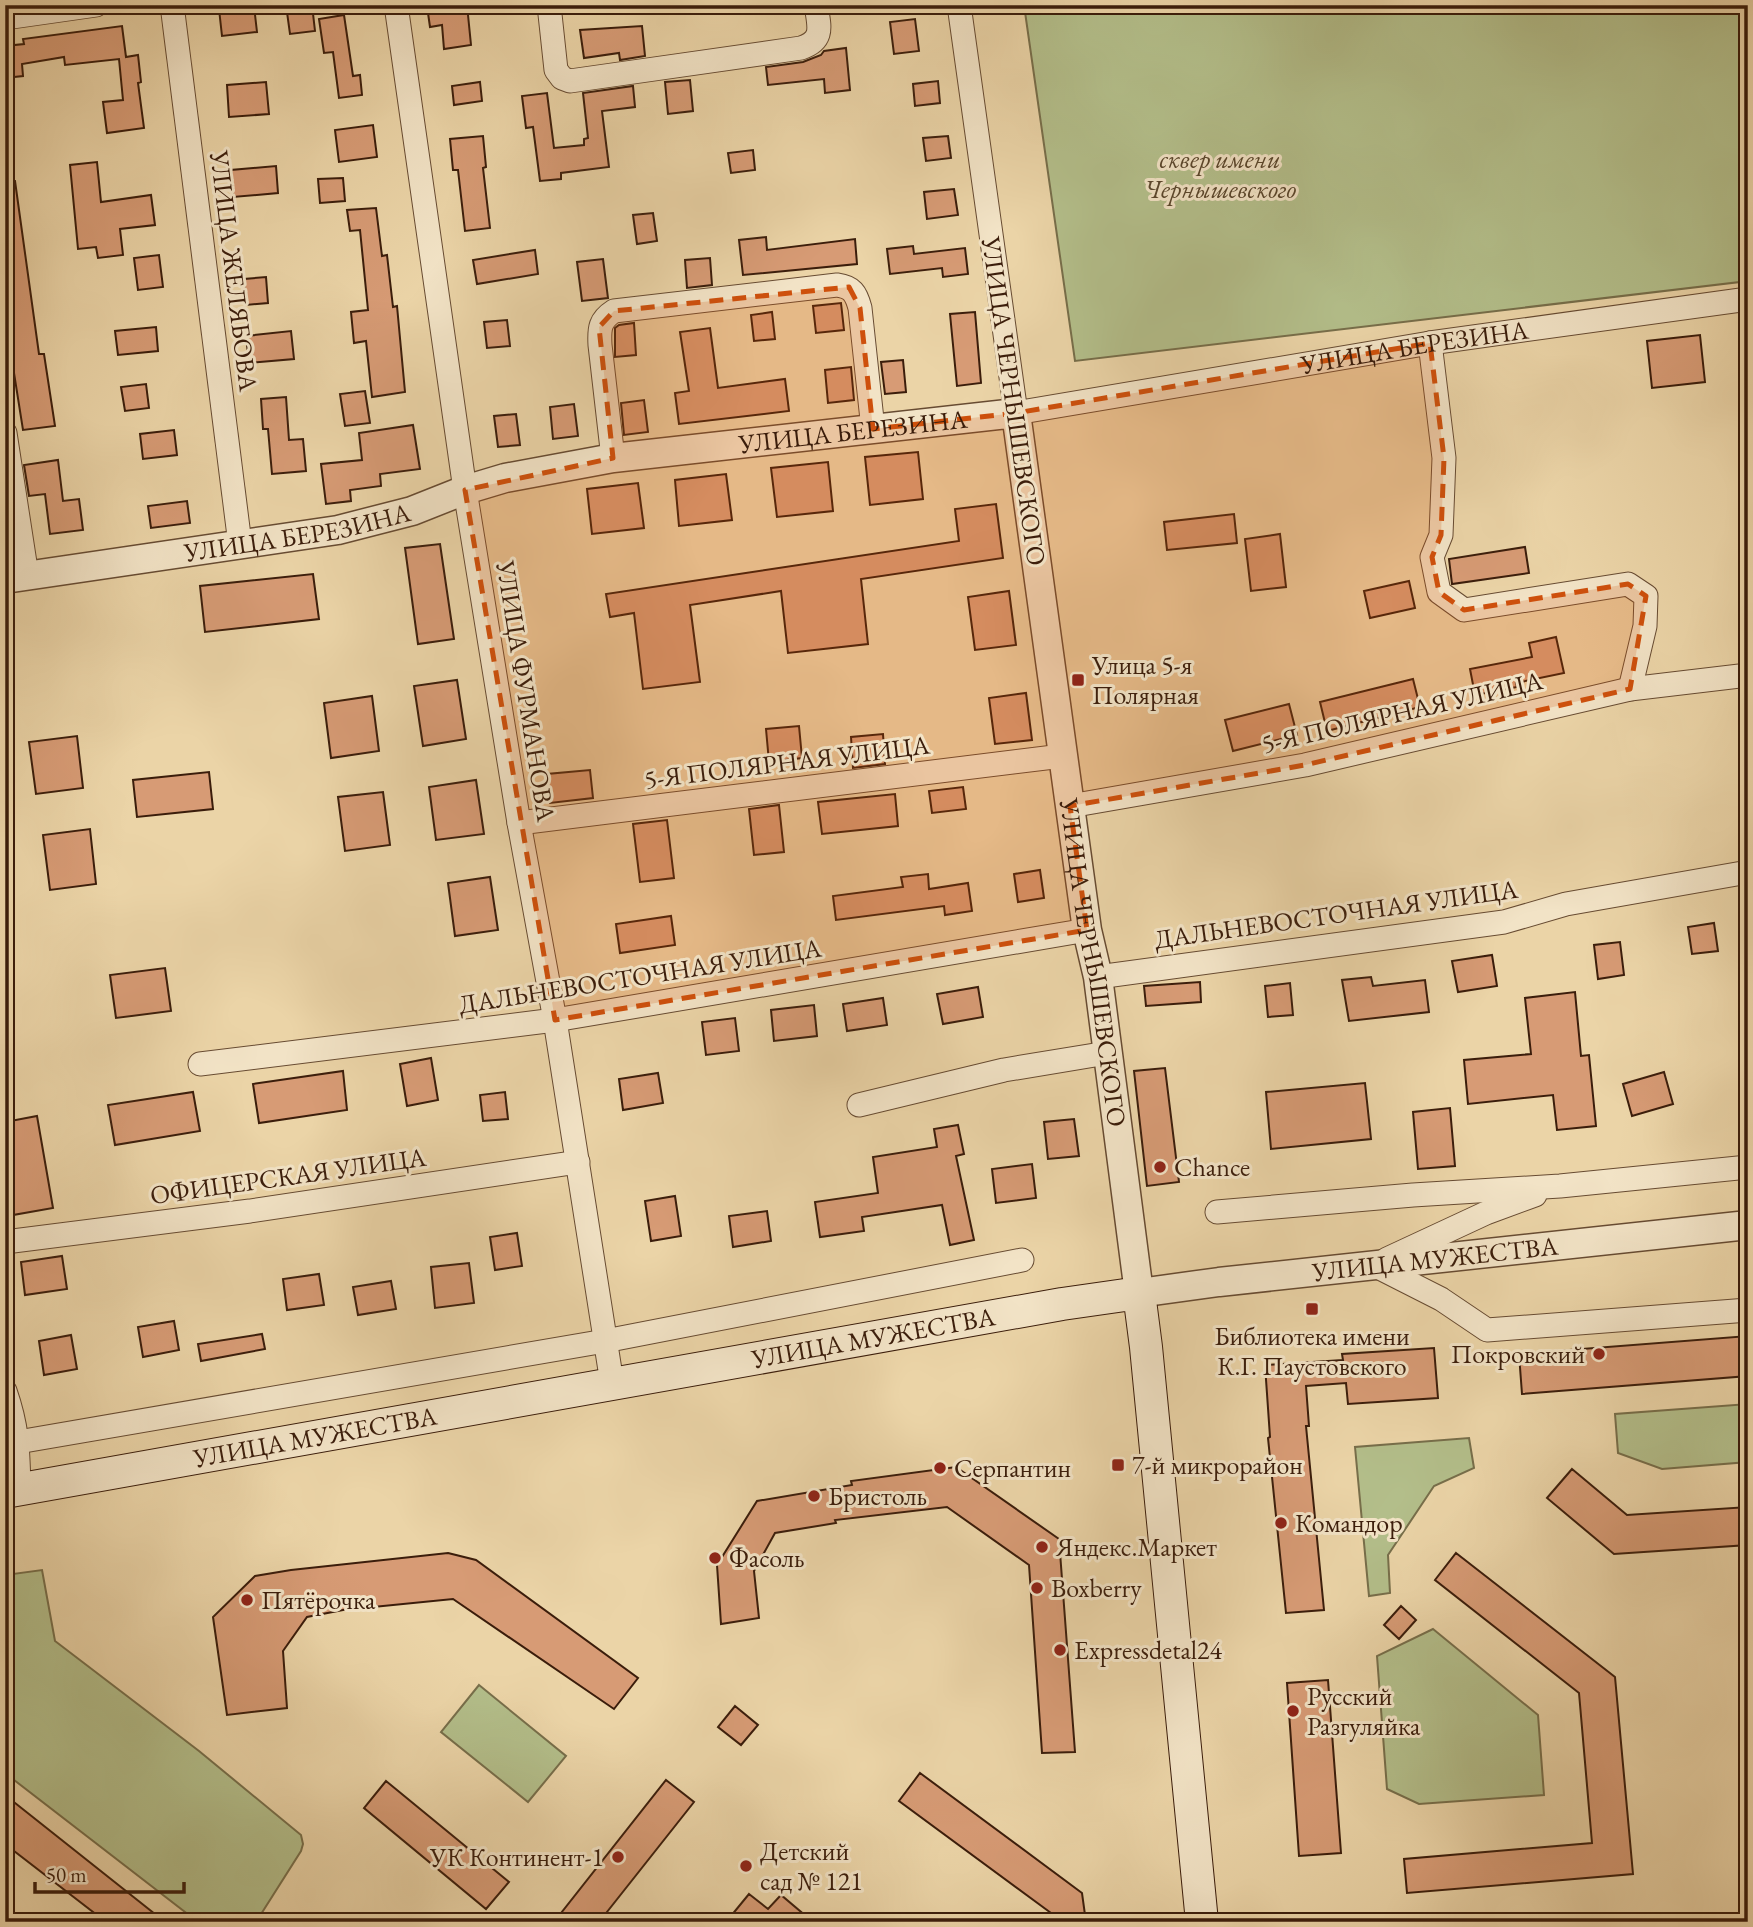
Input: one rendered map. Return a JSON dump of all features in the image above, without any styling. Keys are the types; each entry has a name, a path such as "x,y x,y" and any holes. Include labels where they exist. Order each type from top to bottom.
{"main road":[{"name":"УЛИЦА МУЖЕСТВА","path":"12,1490 1139,1293"},
{"name":"УЛИЦА ЧЕРНЫШЕВСКОГО","path":"1139,1293 1202,1922"}],"street":[{"path":"5,18 29,10 96,5"},
{"name":"УЛИЦА ЖЕЛЯБОВА","path":"172,5 240,544"},
{"name":"УЛИЦА ФУРМАНОВА","path":"396,5 464,490 519,823 555,1020 612,1384"},
{"path":"549,5 556,69 562,78 570,80 801,48 817,38 819,28 816,5"},
{"name":"УЛИЦА ЧЕРНЫШЕВСКОГО","path":"959,5 1062,757 1087,930 1098,977 1139,1293"},
{"path":"613,458 599,327 604,317 614,311 837,285 849,287 856,295 860,308 873,429"},
{"name":"УЛИЦА БЕРЕЗИНА","path":"16,577 338,530 412,511 464,490 505,478 613,458 1016,413 1430,343 1748,299"},
{"path":"1430,343 1444,458 1441,535 1432,557 1439,592 1464,610 1628,584 1646,597 1645,626 1630,689"},
{"path":"5,433 16,577"},
{"name":"5-Я ПОЛЯРНАЯ УЛИЦА","path":"1070,806 1305,765 1630,689 1748,675"},
{"name":"5-Я ПОЛЯРНАЯ УЛИЦА","path":"519,823 1062,757"},
{"name":"ДАЛЬНЕВОСТОЧНАЯ УЛИЦА","path":"1098,977 1504,922 1566,904 1748,872"},
{"name":"ДАЛЬНЕВОСТОЧНАЯ УЛИЦА","path":"200,1064 555,1020 1087,930"},
{"path":"859,1105 1004,1070 1107,1053"},
{"name":"ОФИЦЕРСКАЯ УЛИЦА","path":"5,1242 250,1211 578,1162"},
{"path":"1217,1212 1413,1195 1560,1186 1748,1167"},
{"path":"1374,1265 1486,1213 1560,1186"},
{"name":"УЛИЦА МУЖЕСТВА","path":"1139,1293 1748,1225"},
{"path":"18,1442 605,1341 1021,1260"},
{"path":"1374,1265 1441,1299 1487,1331 1748,1310"},
{"path":"5,1391 15,1420 18,1442 12,1490"}],"highlighted area":[{"path":"849,287 860,308 873,429 1016,413 1430,343 1444,458 1441,535 1432,557 1439,592 1464,610 1628,584 1646,596 1630,689 1305,765 1070,806 1087,930 555,1020 465,490 613,458 599,327 614,311"}],"green space":[{"name":"сквер имени Чернышевского","path":"1024,5 1738,5 1748,76 1748,281 1075,361"},
{"path":"1748,1404 1748,1462 1662,1469 1618,1453 1615,1414"},
{"path":"1469,1438 1474,1468 1434,1486 1388,1555 1390,1593 1369,1596 1355,1447"},
{"path":"42,1570 55,1641 199,1751 301,1835 301,1851 256,1922 198,1922 5,1773 5,1575"},
{"path":"1433,1629 1538,1715 1544,1795 1419,1804 1387,1789 1377,1656"},
{"path":"479,1685 566,1756 528,1802 441,1732"}],"building":[{"path":"286,5 312,5 315,31 290,34"},
{"path":"467,5 471,45 444,49 442,25 430,27 428,13 435,6"},
{"path":"254,6 257,32 222,36 219,9"},
{"path":"344,15 353,76 360,75 362,95 339,98 333,52 324,53 319,19"},
{"path":"915,19 919,51 894,54 890,22"},
{"path":"122,26 126,57 138,55 141,82 138,83 144,128 107,133 103,102 123,100 119,59 65,65 64,57 22,64 23,76 5,78 5,46 24,44 23,39"},
{"path":"642,26 645,56 620,60 619,53 584,58 580,30"},
{"path":"846,48 850,90 825,93 824,79 768,85 766,67 803,62 821,55 824,51"},
{"path":"690,80 693,111 668,114 665,82"},
{"path":"938,81 940,103 915,106 913,84"},
{"path":"266,82 269,114 229,117 227,85"},
{"path":"480,82 482,101 454,105 452,86"},
{"path":"633,86 635,107 602,111 609,167 561,173 561,179 540,181 533,127 526,128 522,96 547,93 554,148 584,145 584,139 588,138 583,93"},
{"path":"373,125 377,157 339,162 335,130"},
{"path":"483,136 486,167 483,168 490,228 465,231 458,170 453,170 450,139"},
{"path":"948,136 951,158 926,161 923,138"},
{"path":"753,150 755,170 731,173 728,153"},
{"path":"97,162 101,202 151,195 155,225 120,229 123,255 98,258 96,247 78,249 70,165"},
{"path":"276,166 278,193 233,197 231,170"},
{"path":"343,178 345,201 320,203 318,179"},
{"path":"15,181 39,354 44,354 55,426 23,430 8,335 5,335 5,182"},
{"path":"954,189 958,215 927,219 924,192"},
{"path":"376,208 382,256 387,255 393,307 397,306 405,392 372,397 366,341 354,343 351,312 368,310 360,230 350,231 347,210"},
{"path":"653,213 657,241 637,244 633,215"},
{"path":"766,237 767,250 855,239 857,264 743,275 739,240"},
{"path":"913,246 914,254 965,248 968,274 943,277 942,268 890,274 887,249"},
{"path":"535,250 538,274 477,284 473,260"},
{"path":"159,255 163,287 138,290 134,258"},
{"path":"710,258 712,285 687,288 685,260"},
{"path":"603,259 608,298 582,301 577,262"},
{"path":"266,277 268,303 246,305 244,279"},
{"path":"841,303 844,330 816,333 813,306"},
{"path":"772,312 775,339 754,341 751,315"},
{"path":"975,312 981,383 957,386 950,314"},
{"path":"507,320 510,346 487,348 484,322"},
{"path":"634,323 636,355 615,357 615,328"},
{"path":"156,327 158,351 118,355 115,331"},
{"path":"710,328 718,388 785,379 789,411 679,424 675,393 689,391 680,332"},
{"path":"291,331 294,359 249,363 246,336"},
{"path":"1700,335 1705,382 1652,388 1647,341"},
{"path":"903,360 906,392 885,394 881,362"},
{"path":"851,367 854,400 828,403 825,370"},
{"path":"146,384 149,408 125,411 121,387"},
{"path":"365,391 370,423 345,426 340,394"},
{"path":"286,397 289,440 303,439 306,471 272,474 268,429 263,429 261,399"},
{"path":"644,400 648,432 624,435 621,403"},
{"path":"574,404 578,436 553,439 550,407"},
{"path":"516,414 520,445 498,447 494,416"},
{"path":"413,425 420,469 380,474 381,486 350,490 351,501 326,504 321,464 362,460 359,433"},
{"path":"174,430 177,455 143,459 140,434"},
{"path":"918,452 923,499 870,505 865,457"},
{"path":"58,460 63,501 79,499 83,530 50,534 45,494 29,496 24,465"},
{"path":"828,462 833,511 777,517 771,468"},
{"path":"726,474 732,520 679,526 675,480"},
{"path":"638,483 644,528 592,534 587,489"},
{"path":"187,501 190,523 151,528 148,506"},
{"path":"996,504 1003,558 861,579 868,644 788,653 781,591 690,605 700,682 643,689 634,613 610,617 606,594 959,541 955,509"},
{"path":"1234,514 1237,543 1167,550 1164,522"},
{"path":"1280,534 1286,587 1251,591 1245,539"},
{"path":"440,544 454,639 418,644 405,548"},
{"path":"1525,547 1529,573 1452,584 1449,559"},
{"path":"313,574 319,619 205,632 200,586"},
{"path":"1409,581 1415,608 1370,618 1364,591"},
{"path":"1009,591 1016,645 975,650 968,597"},
{"path":"1556,637 1564,673 1516,683 1517,687 1475,695 1470,669 1532,657 1529,643"},
{"path":"1413,679 1420,707 1327,731 1320,702"},
{"path":"457,680 466,739 423,746 414,686"},
{"path":"1026,693 1032,740 995,744 989,698"},
{"path":"372,696 379,751 331,758 324,703"},
{"path":"1289,704 1297,735 1233,751 1225,720"},
{"path":"799,726 802,758 769,762 766,729"},
{"path":"883,734 885,764 853,768 851,737"},
{"path":"77,736 83,788 36,794 29,742"},
{"path":"590,770 593,798 550,803 547,774"},
{"path":"209,772 213,809 137,817 133,780"},
{"path":"476,780 484,834 436,840 429,787"},
{"path":"963,787 966,809 932,813 929,791"},
{"path":"383,792 390,845 345,851 338,797"},
{"path":"895,794 898,826 822,834 818,802"},
{"path":"779,805 784,852 754,855 749,809"},
{"path":"667,820 674,878 640,882 633,824"},
{"path":"90,829 96,884 50,890 43,835"},
{"path":"1040,870 1044,898 1018,902 1014,874"},
{"path":"928,874 929,889 968,883 972,911 945,915 944,906 836,920 833,896 903,887 901,877"},
{"path":"490,877 498,930 455,936 448,883"},
{"path":"671,916 675,945 620,953 616,924"},
{"path":"1714,923 1718,951 1692,954 1688,927"},
{"path":"1620,942 1624,975 1598,979 1594,945"},
{"path":"1492,955 1497,986 1458,992 1452,961"},
{"path":"165,968 171,1011 116,1018 110,975"},
{"path":"1371,977 1373,986 1425,980 1429,1012 1349,1021 1342,980"},
{"path":"1200,982 1201,1002 1146,1006 1144,986"},
{"path":"1290,983 1293,1015 1268,1017 1265,986"},
{"path":"978,987 983,1017 943,1024 937,994"},
{"path":"1575,992 1581,1056 1589,1055 1596,1126 1557,1130 1553,1095 1468,1104 1464,1060 1531,1054 1525,998"},
{"path":"883,998 887,1025 847,1031 843,1004"},
{"path":"814,1005 817,1036 774,1041 771,1010"},
{"path":"735,1018 739,1051 706,1055 702,1022"},
{"path":"431,1058 438,1100 407,1106 400,1064"},
{"path":"1165,1068 1179,1182 1147,1186 1134,1071"},
{"path":"343,1071 347,1110 259,1123 253,1084"},
{"path":"1664,1072 1673,1104 1632,1116 1623,1084"},
{"path":"658,1073 663,1103 623,1110 619,1079"},
{"path":"1365,1083 1371,1139 1271,1149 1266,1092"},
{"path":"193,1092 200,1131 115,1145 108,1105"},
{"path":"505,1092 508,1119 483,1121 480,1095"},
{"path":"1450,1108 1455,1166 1418,1169 1413,1112"},
{"path":"37,1116 53,1208 13,1215 5,1172 5,1122"},
{"path":"1074,1119 1079,1156 1048,1159 1044,1122"},
{"path":"958,1125 964,1154 956,1156 974,1240 950,1245 942,1205 862,1217 864,1231 820,1237 815,1202 878,1193 873,1157 937,1147 934,1129"},
{"path":"1032,1164 1036,1198 996,1203 992,1169"},
{"path":"675,1196 681,1236 651,1241 645,1201"},
{"path":"767,1211 771,1241 733,1247 729,1216"},
{"path":"517,1233 522,1266 495,1270 490,1237"},
{"path":"62,1256 67,1289 25,1295 21,1262"},
{"path":"469,1263 474,1303 435,1308 431,1267"},
{"path":"319,1274 324,1305 287,1310 283,1279"},
{"path":"391,1281 396,1309 358,1315 353,1287"},
{"path":"174,1321 179,1350 143,1357 138,1327"},
{"path":"262,1334 265,1349 201,1361 198,1344"},
{"path":"71,1335 77,1369 44,1375 39,1341"},
{"path":"1748,1336 1748,1376 1522,1394 1519,1354"},
{"path":"1434,1348 1438,1398 1348,1404 1346,1383 1306,1386 1309,1426 1306,1426 1324,1610 1286,1613 1268,1438 1265,1365 1343,1360 1342,1354"},
{"path":"956,1467 1059,1539 1075,1752 1042,1753 1029,1565 947,1507 835,1520 836,1523 775,1533 754,1571 759,1618 721,1624 717,1565 757,1501 852,1485 851,1481"},
{"path":"1572,1469 1627,1515 1748,1507 1748,1545 1614,1554 1547,1498"},
{"path":"448,1553 476,1560 638,1678 614,1709 453,1599 343,1610 307,1617 283,1651 287,1708 227,1715 213,1617 255,1576"},
{"path":"1456,1553 1615,1677 1633,1874 1407,1893 1404,1859 1592,1843 1579,1693 1435,1580"},
{"path":"1401,1606 1416,1620 1399,1639 1384,1625"},
{"path":"1328,1680 1341,1853 1299,1856 1287,1683"},
{"path":"735,1706 758,1725 741,1745 718,1727"},
{"path":"920,1773 1082,1893 1086,1922 1052,1922 1051,1913 899,1801"},
{"path":"666,1780 694,1802 599,1922 554,1922"},
{"path":"386,1781 509,1882 486,1909 364,1808"},
{"path":"5,1795 165,1922 106,1922 5,1844"},
{"path":"749,1894 768,1909 781,1895 813,1922 726,1922"}],"place":[{"name":"Улица 5-я Полярная","path":"1078,680"},
{"name":"Chance","path":"1160,1167"},
{"name":"Библиотека имени К.Г. Паустовского","path":"1312,1309"},
{"name":"Покровский","path":"1599,1354"},
{"name":"7-й микрорайон","path":"1118,1465"},
{"name":"Серпантин","path":"940,1468"},
{"name":"Бристоль","path":"814,1496"},
{"name":"Командор","path":"1281,1523"},
{"name":"Яндекс.Маркет","path":"1042,1547"},
{"name":"Фасоль","path":"715,1558"},
{"name":"Boxberry","path":"1037,1588"},
{"name":"Пятёрочка","path":"247,1600"},
{"name":"Expressdetal24","path":"1060,1650"},
{"name":"Русский Разгуляйка","path":"1293,1711"},
{"name":"УК Континент-1","path":"618,1857"},
{"name":"Детский сад № 121","path":"746,1866"}]}
